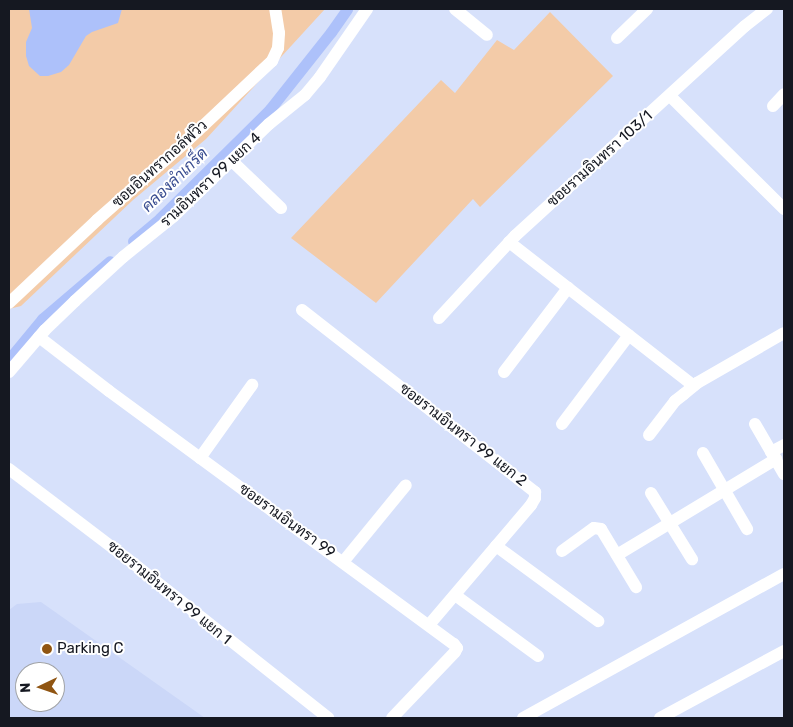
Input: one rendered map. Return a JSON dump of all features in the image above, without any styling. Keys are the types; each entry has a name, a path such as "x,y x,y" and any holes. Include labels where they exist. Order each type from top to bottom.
{"street":[{"name":"ซอยอินทรากอล์ฟวิว","path":"9,303 272,61 278,48 279,33 275,9"},
{"name":"รามอินทรา 99 แยก 4","path":"9,372 40,337 82,295 123,257 174,216 269,124 295,104 320,78 367,9"},
{"path":"455,9 487,35"},
{"path":"617,38 647,9"},
{"name":"ซอยรามอินทรา 103/1","path":"439,318 509,242 670,96 761,10"},
{"path":"773,106 784,94"},
{"path":"670,96 784,209"},
{"path":"232,161 281,208"},
{"path":"509,242 694,386"},
{"path":"504,372 568,288"},
{"name":"ซอยรามอินทรา 99 แยก 2","path":"302,310 535,492 535,498 531,505 429,625"},
{"path":"650,435 675,401 694,386 784,333"},
{"path":"562,424 629,335"},
{"name":"ซอยรามอินทรา 99","path":"40,337 200,458 429,625 457,648 392,718"},
{"path":"200,458 252,385"},
{"path":"755,424 784,474"},
{"path":"617,554 724,490 774,456 784,445"},
{"path":"703,453 747,529"},
{"name":"ซอยรามอินทรา 99 แยก 1","path":"9,469 134,564 328,718"},
{"path":"343,562 406,485"},
{"path":"651,493 692,559"},
{"path":"562,551 598,528 601,529 636,587"},
{"path":"496,546 598,621"},
{"path":"523,718 784,574"},
{"path":"455,595 538,656"},
{"path":"660,718 784,651"}],"shaded area":[{"path":"9,9 325,9 206,139 133,200 21,306 9,309"},
{"path":"550,12 613,76 480,207 473,199 376,303 291,238 441,80 455,93 497,40 514,50"},
{"path":"41,602 205,718 9,718 9,610 17,604"}],"water":[{"path":"29,9 122,9 118,23 86,36 69,65 61,72 40,76 29,66 26,56 26,42 32,28"}],"waterway":[{"name":"คลองลำเกร็ด","path":"133,241 160,218 270,109 347,9"},
{"name":"คลองลำเกร็ด","path":"9,359 42,319 110,261"}],"place":[{"name":"Parking C","path":"47,649"}]}
